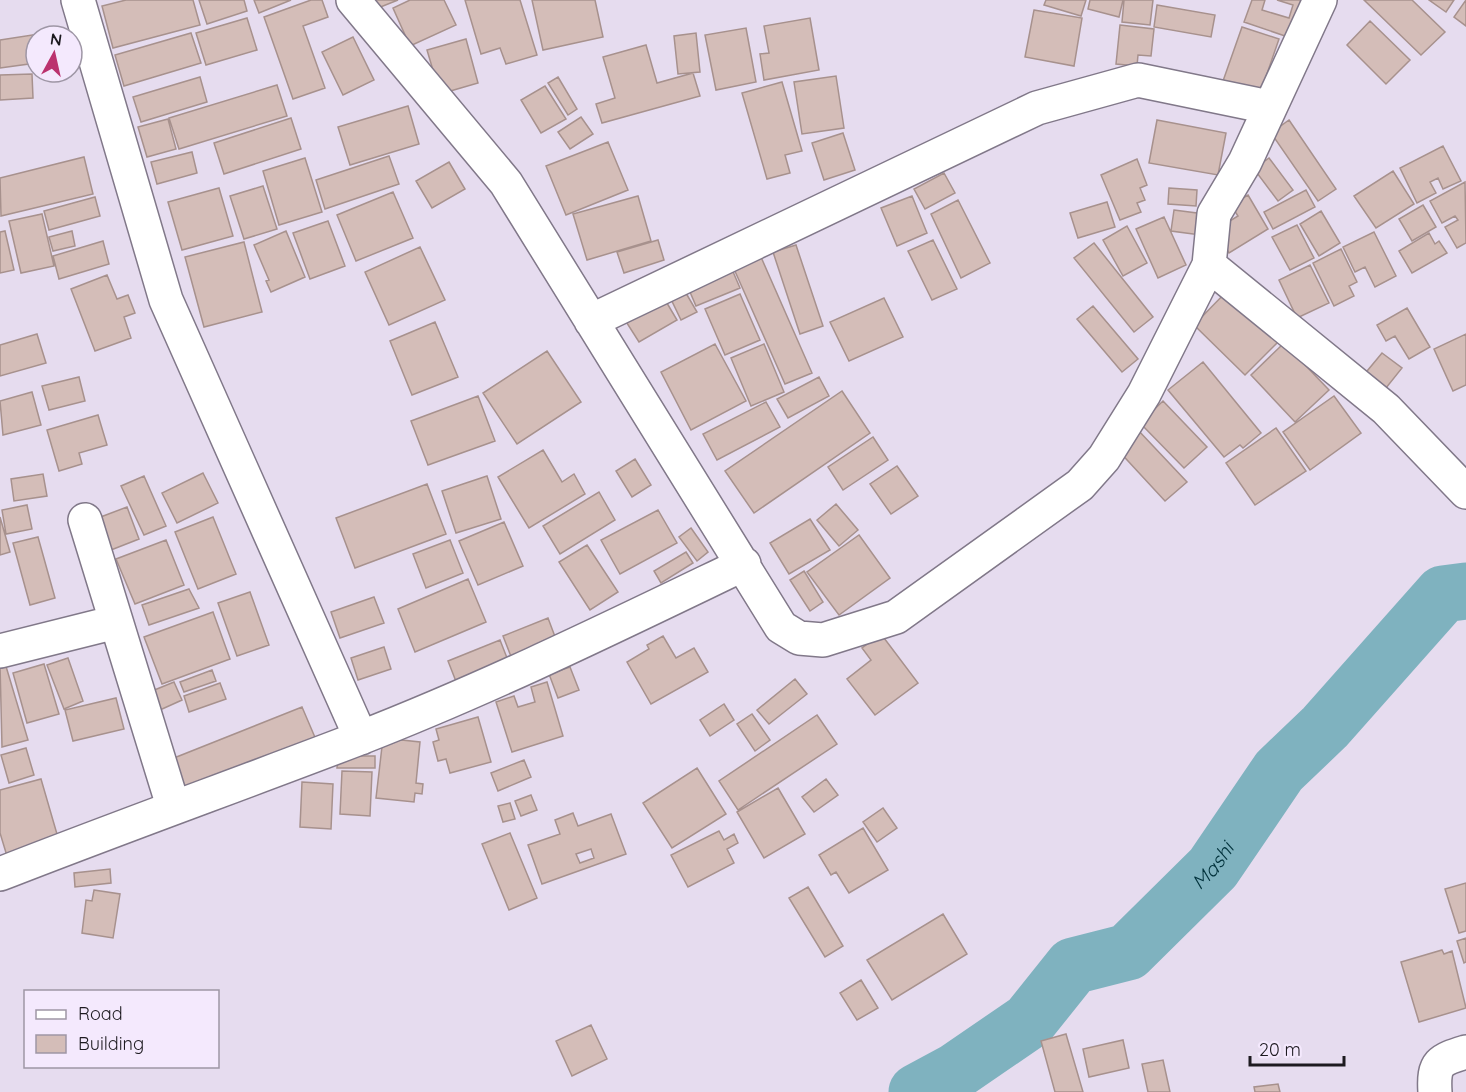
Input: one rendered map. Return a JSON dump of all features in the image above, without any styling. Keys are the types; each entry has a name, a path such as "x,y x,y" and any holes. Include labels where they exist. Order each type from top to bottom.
{"street":[{"path":"78,0 166,300 361,738"},
{"path":"353,0 506,183 782,627 799,638 823,640 896,617 1080,485 1104,458 1144,394 1209,265 1214,214 1245,162 1320,0"},
{"path":"591,321 1038,108 1138,80 1269,107"},
{"path":"1209,265 1386,409 1466,492"},
{"path":"85,520 173,806"},
{"path":"0,874 173,806 361,738 512,675 744,564"},
{"path":"0,651 116,622"},
{"path":"1435,1092 1436,1069 1442,1060 1466,1052"}],"building":[{"path":"126,0 193,0 200,25 113,48 102,6"},
{"path":"199,0 244,0 247,11 207,24"},
{"path":"254,0 291,0 259,13"},
{"path":"311,0 322,0 328,17 303,26 325,88 293,99 264,17"},
{"path":"375,0 398,0 378,8"},
{"path":"410,0 444,0 456,25 410,46 393,8"},
{"path":"465,0 520,0 537,55 506,64 500,48 481,54"},
{"path":"532,0 595,0 603,37 543,50"},
{"path":"1046,0 1086,0 1081,16 1044,5"},
{"path":"1090,0 1123,0 1119,17 1088,9"},
{"path":"1124,0 1153,0 1150,25 1122,22"},
{"path":"1252,0 1265,0 1262,10 1289,18 1293,5 1277,0 1301,0 1288,37 1244,22"},
{"path":"1364,0 1412,0 1445,32 1421,55"},
{"path":"1429,0 1454,0 1446,12"},
{"path":"1466,0 1466,26 1454,17"},
{"path":"1157,5 1215,15 1211,37 1154,27"},
{"path":"1034,10 1082,18 1074,66 1025,57"},
{"path":"247,18 257,50 206,65 196,33"},
{"path":"810,18 819,70 764,80 760,54 769,53 764,26"},
{"path":"1370,21 1410,60 1386,84 1347,45"},
{"path":"1120,25 1154,29 1151,56 1138,55 1137,66 1116,64"},
{"path":"1242,27 1279,39 1260,94 1223,81"},
{"path":"746,28 756,82 716,90 705,35"},
{"path":"191,33 201,63 124,86 115,55"},
{"path":"696,33 700,72 678,74 674,36"},
{"path":"24,36 24,65 0,68 0,40"},
{"path":"353,37 374,80 343,95 322,52"},
{"path":"466,39 478,83 440,94 427,50"},
{"path":"646,45 657,83 693,73 700,96 602,123 596,104 615,98 603,57"},
{"path":"24,74 24,84 32,84 33,98 0,100 0,75"},
{"path":"836,76 844,128 802,134 794,82"},
{"path":"200,77 207,102 141,122 133,97"},
{"path":"558,77 577,109 568,115 548,83"},
{"path":"782,82 802,151 785,155 790,173 767,179 742,93"},
{"path":"277,85 287,116 179,149 169,118"},
{"path":"545,86 566,119 541,133 521,100"},
{"path":"408,106 419,144 350,165 338,127"},
{"path":"581,117 593,134 570,149 558,132"},
{"path":"291,118 301,149 224,174 214,143"},
{"path":"168,119 176,149 147,157 138,127"},
{"path":"1157,120 1226,133 1218,175 1149,163"},
{"path":"1289,120 1336,189 1318,201 1271,133"},
{"path":"843,133 855,170 824,180 812,143"},
{"path":"608,142 628,190 566,215 546,166"},
{"path":"1443,146 1461,181 1443,189 1438,178 1430,182 1436,193 1417,203 1400,168"},
{"path":"192,152 197,173 157,184 151,162"},
{"path":"389,156 399,184 325,209 316,180"},
{"path":"84,157 93,194 1,216 0,178"},
{"path":"305,158 322,212 279,225 263,171"},
{"path":"1269,158 1293,190 1278,201 1254,169"},
{"path":"1137,159 1147,185 1140,188 1145,200 1137,203 1141,212 1120,220 1101,175"},
{"path":"449,162 465,189 432,208 416,181"},
{"path":"1393,171 1414,204 1376,228 1354,196"},
{"path":"944,173 955,193 925,209 914,189"},
{"path":"1465,182 1466,243 1457,248 1445,227 1458,220 1455,216 1442,223 1430,201"},
{"path":"263,186 277,229 244,239 230,196"},
{"path":"219,188 233,236 182,250 168,202"},
{"path":"1169,188 1197,190 1196,206 1168,204"},
{"path":"1306,190 1315,207 1273,229 1264,212"},
{"path":"393,192 413,238 356,261 337,215"},
{"path":"1248,195 1268,229 1229,253 1215,230 1238,216 1231,205"},
{"path":"638,196 651,241 587,260 573,214"},
{"path":"912,196 927,233 897,246 881,208"},
{"path":"95,197 100,216 49,230 44,211"},
{"path":"958,200 990,263 961,278 931,214"},
{"path":"1107,202 1115,227 1078,238 1070,213"},
{"path":"1423,205 1436,227 1412,241 1399,219"},
{"path":"1174,210 1212,215 1208,236 1171,231"},
{"path":"1321,211 1340,243 1319,256 1300,224"},
{"path":"42,214 54,266 21,273 9,221"},
{"path":"1164,217 1186,265 1158,278 1136,229"},
{"path":"328,221 345,266 310,279 293,233"},
{"path":"1297,225 1314,258 1290,270 1272,237"},
{"path":"1127,226 1147,263 1123,276 1103,240"},
{"path":"5,231 14,270 0,273 0,232"},
{"path":"72,231 75,246 53,251 49,237"},
{"path":"286,231 305,277 271,292 266,281 269,280 254,245"},
{"path":"1374,232 1396,276 1375,287 1365,267 1355,272 1343,247"},
{"path":"1429,233 1435,244 1439,241 1447,253 1412,273 1399,251"},
{"path":"658,240 664,260 624,273 617,252"},
{"path":"933,240 957,289 932,300 908,251"},
{"path":"103,241 109,264 59,279 53,256"},
{"path":"244,242 262,312 204,327 185,257"},
{"path":"1094,243 1153,317 1134,332 1074,258"},
{"path":"796,245 823,326 800,334 773,252"},
{"path":"420,247 445,300 389,325 365,272"},
{"path":"1341,249 1357,282 1349,286 1354,296 1334,306 1313,263"},
{"path":"761,257 812,373 785,384 734,269"},
{"path":"1310,265 1329,303 1297,318 1279,280"},
{"path":"731,267 740,288 696,306 687,285"},
{"path":"107,275 117,299 128,295 135,313 124,317 131,338 95,351 71,289"},
{"path":"683,288 697,312 681,320 669,295"},
{"path":"1227,291 1279,341 1245,375 1194,325"},
{"path":"740,294 760,340 725,355 705,309"},
{"path":"664,298 677,320 639,342 625,320"},
{"path":"884,298 903,337 849,361 830,322"},
{"path":"1093,306 1138,359 1122,372 1077,319"},
{"path":"1407,308 1430,347 1409,359 1395,336 1386,341 1377,325"},
{"path":"435,322 458,377 412,395 390,341"},
{"path":"37,334 46,363 0,376 0,345"},
{"path":"1466,334 1466,385 1453,391 1434,349"},
{"path":"1284,343 1329,390 1295,422 1251,375"},
{"path":"715,344 746,401 691,430 661,372"},
{"path":"764,344 784,392 751,406 731,358"},
{"path":"547,351 581,402 517,444 483,393"},
{"path":"1382,353 1402,368 1378,398 1358,382"},
{"path":"1203,362 1261,433 1243,448 1240,445 1224,457 1168,390"},
{"path":"79,377 85,401 49,410 42,386"},
{"path":"819,377 829,396 788,418 777,399"},
{"path":"842,391 870,433 754,513 725,471"},
{"path":"32,392 41,425 3,435 0,401"},
{"path":"478,396 495,441 428,465 411,421"},
{"path":"1334,396 1361,433 1310,470 1283,432"},
{"path":"1163,401 1207,447 1184,468 1140,423"},
{"path":"766,402 780,427 717,460 703,434"},
{"path":"98,415 107,445 79,453 82,464 59,471 47,430"},
{"path":"1276,428 1306,471 1255,505 1226,463"},
{"path":"1137,429 1187,482 1165,501 1116,448"},
{"path":"873,437 888,460 843,490 828,467"},
{"path":"543,450 562,482 574,474 585,494 529,528 498,477"},
{"path":"635,459 651,485 632,497 616,471"},
{"path":"897,466 918,496 891,514 870,484"},
{"path":"203,473 218,503 177,523 162,493"},
{"path":"43,474 47,496 14,501 11,479"},
{"path":"144,476 166,526 144,535 121,486"},
{"path":"487,476 501,519 456,533 442,491"},
{"path":"427,484 446,534 355,568 336,518"},
{"path":"599,492 615,520 560,554 543,526"},
{"path":"836,504 858,530 839,546 817,520"},
{"path":"27,505 32,529 6,534 2,510"},
{"path":"127,507 139,539 111,550 98,518"},
{"path":"658,510 677,543 620,574 601,540"},
{"path":"0,517 10,552 0,555"},
{"path":"213,517 236,574 198,589 175,532"},
{"path":"810,519 830,550 789,574 770,543"},
{"path":"504,522 523,566 478,585 459,541"},
{"path":"691,528 708,552 697,561 679,537"},
{"path":"859,535 890,578 839,615 807,572"},
{"path":"38,537 55,598 30,605 13,543"},
{"path":"166,540 184,585 135,604 116,559"},
{"path":"450,540 463,573 426,588 413,554"},
{"path":"587,545 618,592 590,610 559,562"},
{"path":"686,552 693,563 661,583 654,571"},
{"path":"804,571 823,602 810,611 790,580"},
{"path":"468,579 486,622 415,652 398,609"},
{"path":"189,589 199,608 149,625 142,605"},
{"path":"250,592 269,645 237,656 218,603"},
{"path":"374,597 384,623 340,638 331,612"},
{"path":"213,612 230,659 162,684 144,637"},
{"path":"548,618 557,642 512,659 503,636"},
{"path":"881,634 918,683 875,715 847,679 871,660 862,648"},
{"path":"663,636 676,658 694,648 708,672 651,704 627,662 649,649 647,645"},
{"path":"500,640 509,663 457,684 448,661"},
{"path":"384,647 391,669 358,680 351,658"},
{"path":"68,658 83,701 64,709 47,665"},
{"path":"5,663 28,740 2,747 0,664"},
{"path":"44,664 59,714 27,723 13,673"},
{"path":"570,667 579,690 558,698 549,674"},
{"path":"212,670 216,681 184,692 180,682"},
{"path":"795,679 807,694 769,724 757,710"},
{"path":"174,682 182,700 160,710 152,691"},
{"path":"547,682 563,736 512,752 496,702 514,696 518,707 535,702 531,687"},
{"path":"220,683 226,699 189,712 184,696"},
{"path":"116,698 124,729 73,741 65,710"},
{"path":"724,704 734,720 710,736 700,720"},
{"path":"302,707 317,742 183,795 169,760"},
{"path":"752,714 770,740 755,751 737,724"},
{"path":"817,715 837,744 738,810 719,781"},
{"path":"478,717 491,762 450,773 446,759 438,761 433,742 439,740 436,729"},
{"path":"383,738 420,742 416,783 423,784 422,794 415,793 414,802 376,798"},
{"path":"26,748 34,775 9,783 1,755"},
{"path":"338,756 375,756 375,768 337,768"},
{"path":"524,760 531,777 498,791 491,773"},
{"path":"697,768 726,814 672,848 643,803"},
{"path":"342,771 372,772 370,816 340,814"},
{"path":"41,779 59,841 7,856 0,833 0,790"},
{"path":"826,779 838,795 814,812 802,797"},
{"path":"302,782 333,784 331,829 300,827"},
{"path":"778,788 805,834 764,858 737,812"},
{"path":"531,795 537,810 521,816 515,801"},
{"path":"510,803 515,819 503,822 498,806"},
{"path":"883,808 897,828 877,842 863,822"},
{"path":"573,813 578,826 611,814 626,854 542,884 528,845 560,834 555,820","holes":["591,849 594,858 580,863 576,854"]},
{"path":"863,828 888,870 849,893 836,872 831,875 819,855"},
{"path":"719,831 724,840 734,834 738,843 727,849 734,863 688,887 671,855"},
{"path":"510,833 537,898 509,910 482,844"},
{"path":"110,869 111,883 75,887 74,873"},
{"path":"1466,883 1466,931 1459,933 1445,889"},
{"path":"808,887 843,946 825,957 789,898"},
{"path":"94,890 120,894 113,938 82,933 86,900 92,901"},
{"path":"943,914 967,954 892,1000 867,960"},
{"path":"1466,938 1466,962 1464,963 1457,941"},
{"path":"1442,950 1444,954 1452,951 1466,1008 1419,1022 1401,962"},
{"path":"861,980 878,1008 857,1020 840,993"},
{"path":"591,1025 607,1059 572,1076 556,1041"},
{"path":"1066,1034 1083,1092 1055,1092 1041,1041"},
{"path":"1123,1040 1129,1068 1089,1077 1083,1049"},
{"path":"1163,1060 1170,1092 1148,1092 1142,1064"},
{"path":"1278,1084 1280,1092 1255,1092 1254,1087"}],"waterway":[{"name":"Mashi","path":"917,1092 956,1071 1029,1021 1073,966 1128,952 1213,868 1279,771 1325,727 1443,594 1466,591"}]}
